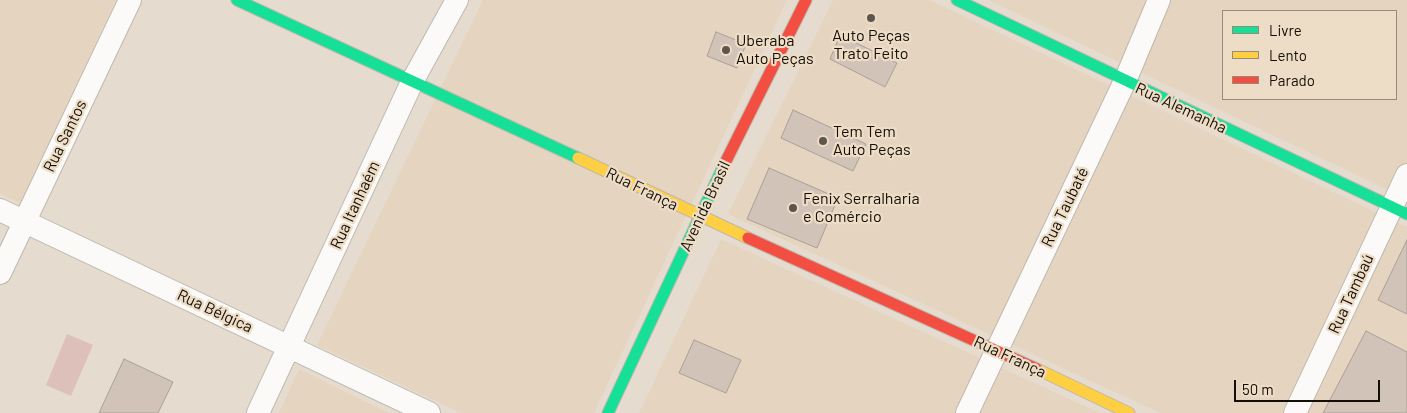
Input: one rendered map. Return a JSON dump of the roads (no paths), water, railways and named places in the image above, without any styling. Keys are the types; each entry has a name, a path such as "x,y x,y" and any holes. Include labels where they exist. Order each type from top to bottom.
{"street":[{"name":"Rua Santos","path":"0,273 130,0"},
{"name":"Rua França","path":"237,0 413,80 699,216 996,350 1129,413"},
{"name":"Rua Itanhaém","path":"258,413 413,80 457,0"},
{"name":"Avenida Brasil","path":"608,413 642,343 699,216 806,0"},
{"name":"Rua Alemanha","path":"956,0 1400,210"},
{"name":"Rua Taubaté","path":"967,413 1125,81 1159,0"},
{"name":"Rua Tambaú","path":"1295,413 1400,210 1407,175"},
{"name":"Rua Bélgica","path":"0,210 429,413"}],"place":[{"name":"Auto Peças Trato Feito","path":"871,18"},
{"name":"Uberaba Auto Peças","path":"726,50"},
{"name":"Tem Tem Auto Peças","path":"823,141"},
{"name":"Fenix Serralharia e Comércio","path":"793,208"}]}
